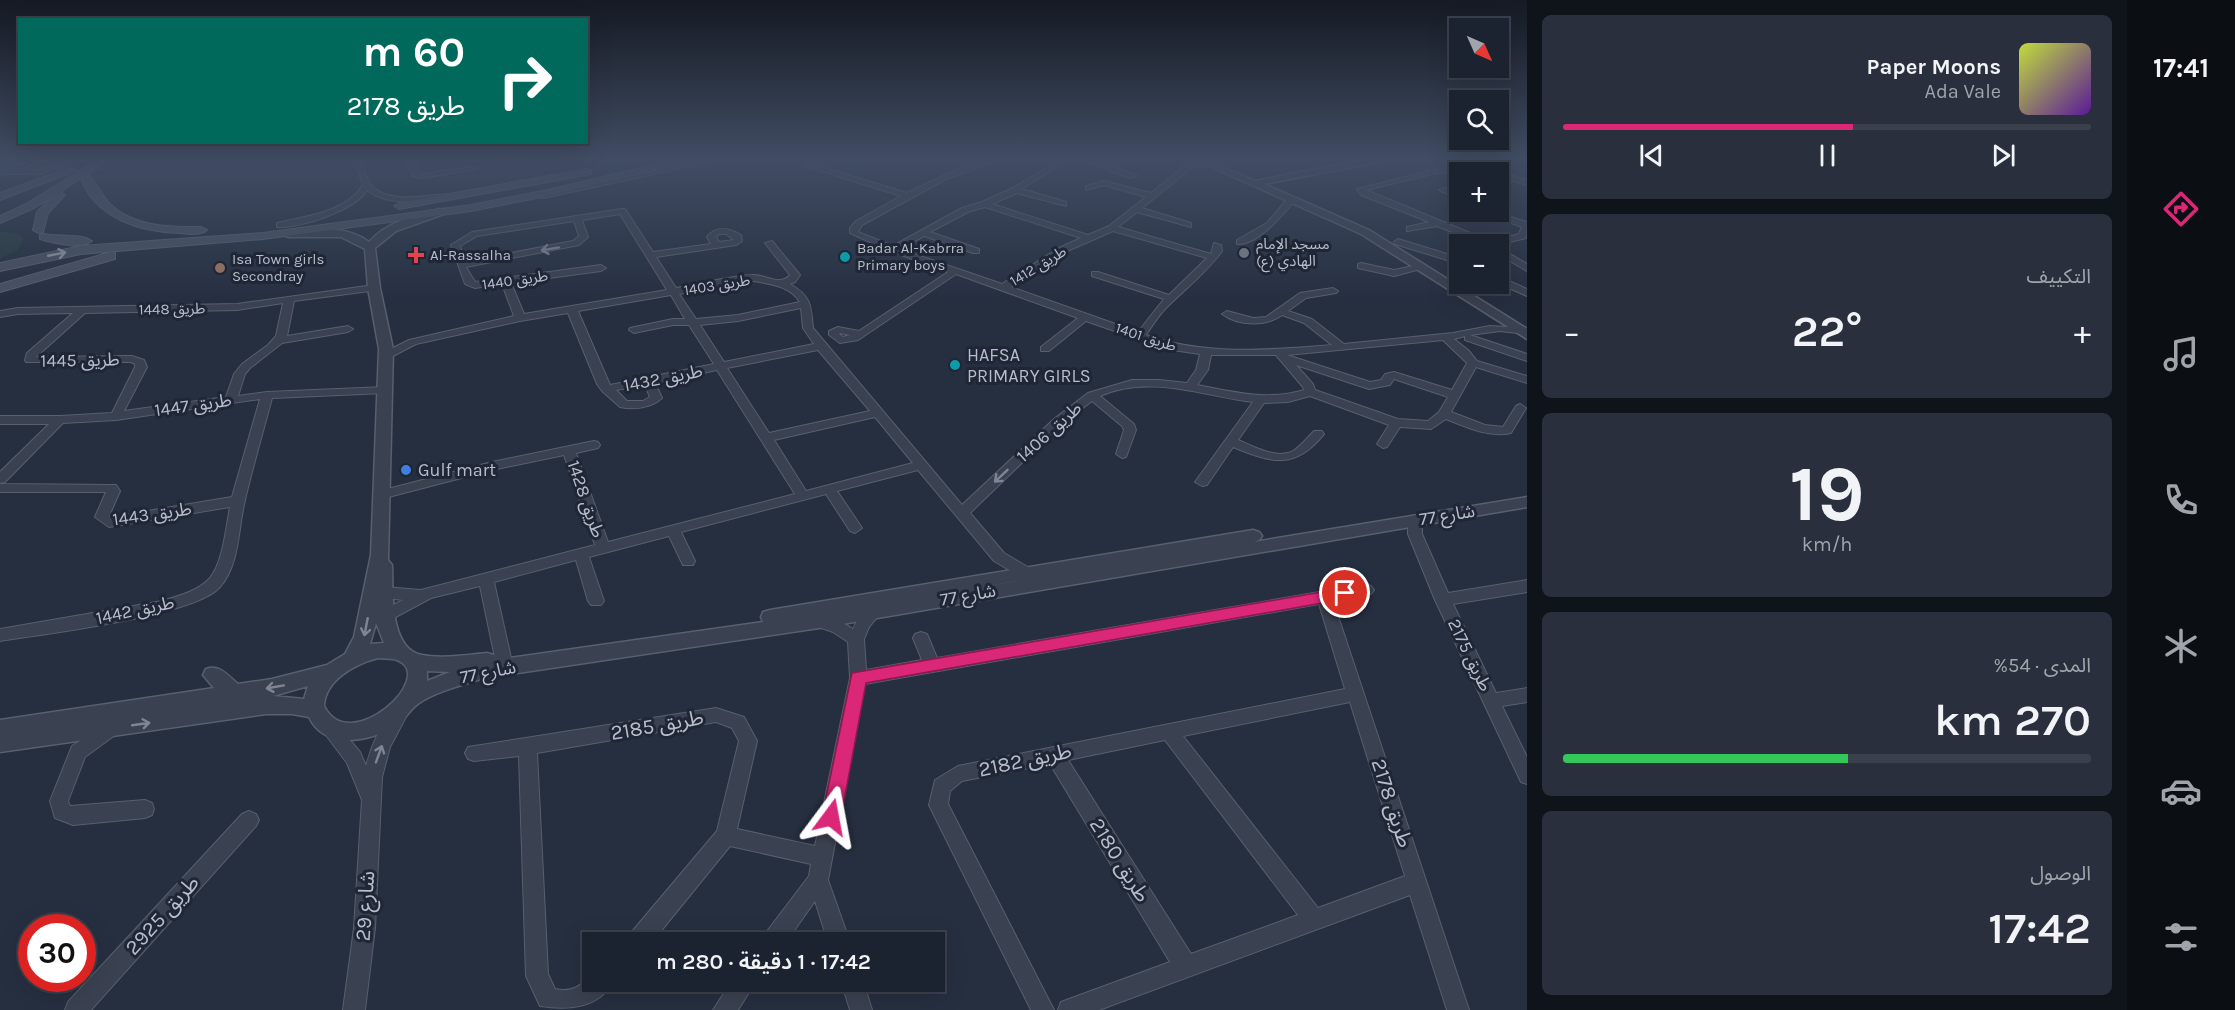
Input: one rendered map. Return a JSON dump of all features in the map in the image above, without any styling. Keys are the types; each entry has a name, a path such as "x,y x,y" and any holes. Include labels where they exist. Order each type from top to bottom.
{"main road":[{"path":"0,220 30,206"},
{"path":"34,230 48,206"},
{"path":"105,206 122,219 153,227 174,230 221,230"},
{"path":"0,226 34,230 56,240 94,241 279,225 400,206"},
{"path":"0,267 81,250 263,236 477,206"},
{"path":"0,267 27,255 42,242 34,230"},
{"path":"0,288 80,264 167,243"}],"street":[{"path":"279,225 343,206"},
{"name":"طريق 1401","path":"890,206 859,223 854,228 855,233 893,249 1170,347 1206,352 1282,355 1341,347 1525,331"},
{"path":"893,249 965,210 978,206"},
{"path":"991,206 1091,239"},
{"name":"طريق 1412","path":"1003,288 1062,250 1112,228 1140,206"},
{"path":"1240,242 1270,225 1286,206"},
{"path":"1318,206 1449,275"},
{"path":"1319,206 1398,242 1449,257"},
{"path":"1380,207 1385,206"},
{"path":"1395,206 1466,234"},
{"path":"1137,209 1188,225"},
{"name":"طريق 1432","path":"577,218 622,211 803,496"},
{"path":"354,656 364,638 380,555 387,355 373,285 370,248 388,230 408,221 444,212"},
{"path":"461,265 576,243 584,237 577,218"},
{"name":"طريق 1440","path":"577,218 475,234 455,245 461,265 470,284 475,285 601,268"},
{"path":"1509,219 1527,226 1523,236 1509,240"},
{"path":"1410,229 1438,223"},
{"path":"1112,228 1213,257"},
{"path":"263,236 336,232 354,237 370,248"},
{"path":"924,233 976,251"},
{"path":"1398,242 1525,331"},
{"path":"769,243 795,275 792,280 783,284"},
{"path":"652,255 716,245"},
{"path":"1140,336 1170,298 1202,271 1218,251 1217,245"},
{"path":"1425,263 1425,254 1441,254"},
{"path":"1509,257 1527,268"},
{"path":"1361,266 1394,273 1425,263"},
{"path":"860,334 955,271"},
{"path":"1095,274 1170,298"},
{"name":"طريق 1403","path":"387,355 399,347 422,339 520,318 754,278 783,284 799,293 806,304"},
{"path":"506,281 520,318"},
{"path":"1509,284 1527,293"},
{"name":"طريق 1448","path":"0,314 18,311 237,307 373,285"},
{"path":"1227,314 1264,321 1272,319 1302,295 1333,291"},
{"path":"1476,294 1525,331"},
{"path":"231,400 240,375 246,366 261,357 279,340 289,300"},
{"path":"634,330 674,322 738,318 806,304 808,328 821,346 999,557 1026,573"},
{"path":"572,309 606,389 624,405 639,405 656,398 649,381"},
{"name":"طريق 1445","path":"81,311 31,355 30,360 132,359 140,362 141,367 116,416"},
{"path":"1282,312 1308,321 1341,347"},
{"path":"1045,349 1085,317"},
{"path":"279,340 348,329"},
{"name":"طريق 1401","path":"1449,337 1469,338 1525,331"},
{"path":"1449,337 1473,363 1527,380"},
{"name":"طريق 1403","path":"384,338 422,339"},
{"path":"1469,338 1527,358"},
{"name":"طريق 1432","path":"606,389 821,346"},
{"path":"1190,387 1202,370 1206,352"},
{"path":"1282,355 1309,386 1310,392 1396,423 1431,425 1444,414 1473,363"},
{"path":"1282,355 1369,386 1386,383 1389,376 1394,375 1454,395"},
{"name":"طريق 1406","path":"962,513 1079,403 1092,395 1112,388 1153,382 1260,400 1303,395 1310,392"},
{"name":"طريق 1447","path":"0,420 60,420 116,416 267,395 385,390"},
{"name":"طريق 1442","path":"0,635 163,607 192,597 214,584 225,566 238,501 267,395"},
{"path":"1092,395 1128,424 1130,430 1122,454"},
{"path":"1202,482 1260,400"},
{"path":"1444,414 1487,429 1507,430 1520,408"},
{"path":"766,438 878,413"},
{"path":"0,479 60,420"},
{"path":"1383,444 1396,423"},
{"path":"1230,441 1272,455 1290,456 1296,454 1318,434"},
{"path":"381,495 492,466 594,445"},
{"name":"طريق 1428","path":"569,450 603,548"},
{"path":"385,616 427,594 921,465"},
{"name":"طريق 1443","path":"0,488 111,488 113,491 102,514 103,519 109,522 238,501"},
{"path":"829,489 855,528"},
{"name":"شارع 77","path":"406,657 449,664 680,633 993,578 1527,493"},
{"name":"شارع 77","path":"407,704 448,681 484,670 819,621 1392,524 1415,527 1527,502"},
{"name":"طريق 2175","path":"1415,527 1443,600 1527,776"},
{"path":"673,530 688,561"},
{"path":"581,554 596,601"},
{"path":"0,742 73,743 111,728 266,705 292,705 321,718 339,730 354,731 371,728 387,721 407,704 418,685 418,673 388,635 383,564 380,555"},
{"path":"993,578 998,568 999,557"},
{"path":"486,579 503,658"},
{"path":"1443,600 1527,586"},
{"path":"858,678 1366,590"},
{"path":"384,593 427,594"},
{"name":"طريق 2178","path":"1324,597 1458,1010"},
{"path":"780,932 818,880 858,678 856,639 862,624 874,611"},
{"path":"819,621 839,628 856,639"},
{"path":"921,638 933,665"},
{"path":"0,729 287,685 331,672 354,656 378,650 406,657"},
{"path":"321,718 318,691 331,672"},
{"path":"213,675 235,694"},
{"name":"طريق 2182","path":"1043,1010 938,805 942,786 958,774 1356,693"},
{"path":"1492,701 1527,695"},
{"name":"شارع 29","path":"369,802 378,754 407,704"},
{"name":"طريق 2185","path":"474,753 528,747 716,715 738,722 748,741 726,836 646,932"},
{"name":"شارع 29","path":"321,718 354,758 366,786 369,802 370,830 361,977 354,1010"},
{"path":"1168,731 1314,920"},
{"path":"73,743 59,801 62,812 73,816 145,809"},
{"path":"528,747 537,976 548,998 568,1003 590,992"},
{"name":"طريق 2180","path":"1054,754 1186,967"},
{"name":"طريق 2925","path":"76,1010 249,820"},
{"path":"726,836 822,857"},
{"path":"818,880 836,932"},
{"path":"1069,1010 1417,882"},
{"path":"724,1010 737,992"},
{"path":"855,992 861,1010"}],"green space":[{"path":"0,231 19,234 24,239 17,250 0,259"}],"place":[{"name":"مسجد الإمام الهادي (ع)","path":"1244,253"},
{"name":"Al-Rassalha","path":"416,255"},
{"name":"Badar Al-Kabrra Primary boys","path":"845,257"},
{"name":"Isa Town girls Secondray","path":"220,268"},
{"name":"HAFSA PRIMARY GIRLS","path":"955,365"},
{"name":"Gulf mart","path":"406,470"}],"route":[{"path":"831,817 858,678 1345,593"}]}
